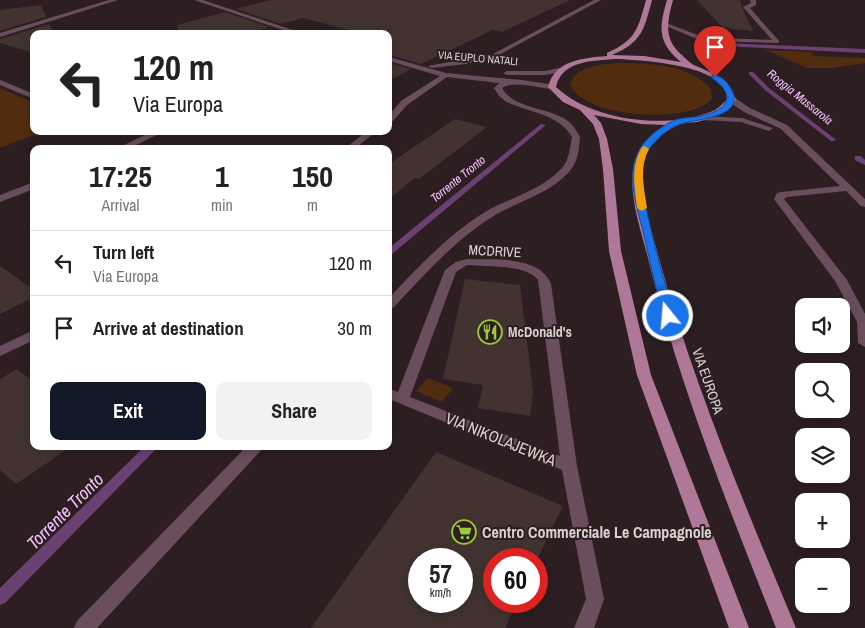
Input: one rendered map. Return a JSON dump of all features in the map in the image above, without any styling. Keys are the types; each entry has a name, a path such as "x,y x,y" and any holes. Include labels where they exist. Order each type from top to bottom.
{"main road":[{"path":"600,58 623,48 636,39 641,31 649,0"},
{"path":"670,0 664,24 667,45 677,56 692,67 723,82 732,94 732,100"},
{"path":"552,87 553,78 560,70 576,62 600,58 647,58 692,67"},
{"name":"VIA EUROPA","path":"552,87 562,98 583,109 627,120 677,122 702,118 727,107 732,100"},
{"name":"VIA EUROPA","path":"583,109 597,123 603,139 608,169 615,252 644,374 739,628"},
{"name":"VIA EUROPA","path":"677,122 648,144 640,158 637,172 639,197 662,297 699,410 786,628"}],"street":[{"path":"0,35 116,0"},
{"path":"197,0 290,30"},
{"path":"484,68 484,64 495,55 598,0"},
{"path":"664,24 702,39 777,42 746,7 754,4 753,0"},
{"path":"33,30 93,12"},
{"path":"0,40 30,31"},
{"path":"432,66 466,62 495,55"},
{"name":"VIA EUPLO NATALI","path":"392,60 508,74 545,73 560,70"},
{"name":"VIA EUPLO NATALI","path":"392,60 446,76 522,82 552,87"},
{"path":"392,117 404,103 446,76"},
{"path":"0,82 30,95"},
{"path":"392,301 419,272 470,228 511,201 564,173 572,162 576,137 570,127 561,119 510,101 499,93 498,88 502,84 522,82"},
{"path":"732,100 747,110 784,127 865,204"},
{"path":"702,118 729,119 755,123 799,142"},
{"path":"129,145 152,135"},
{"path":"354,145 367,135"},
{"path":"0,200 30,187"},
{"path":"847,188 787,194 781,195 778,199 841,280 862,322 865,343"},
{"name":"MCDRIVE","path":"395,396 451,270 467,262 523,266 531,269 543,278 569,466"},
{"path":"0,352 30,336"},
{"name":"VIA NIKOLAJEWKA","path":"395,396 569,466 595,598 584,628"},
{"path":"84,628 253,450"}],"shaded area":[{"path":"766,50 811,52 814,56 865,58 865,63 832,68 807,68"},
{"path":"608,64 652,64 684,71 711,89 712,99 700,107 682,112 660,115 638,114 615,111 595,105 579,96 570,85 574,76 587,68"},
{"path":"0,88 30,101 30,135 33,135 0,148"},
{"path":"428,378 453,388 442,402 416,391"}],"building":[{"path":"271,0 570,0 502,32 493,30 421,64 392,56 392,30 350,30 303,18 281,24 236,9"},
{"path":"697,0 740,0 753,31 723,28"},
{"path":"41,5 46,17 0,31 0,10"},
{"path":"225,12 269,27 259,30 178,30 177,25"},
{"path":"49,24 52,30 30,30 30,52 0,43 0,39"},
{"path":"392,64 411,69 392,79"},
{"path":"455,119 487,127 419,179 415,178 392,197 392,162"},
{"path":"0,266 30,287 30,299 0,314"},
{"name":"McDonald's","path":"465,279 520,285 533,392 530,416 478,408 483,385 443,379"},
{"path":"17,369 30,379 30,450 66,450 16,484 0,470 0,379"},
{"name":"Centro Commerciale Le Campagnole","path":"436,452 563,506 543,548 483,548 483,613 512,613 505,628 311,628"}],"waterway":[{"name":"Torrente Tronto","path":"702,44 865,51"},
{"name":"Roggia Massarola","path":"751,73 767,89 833,140"},
{"name":"Torrente Tronto","path":"392,250 543,125"},
{"name":"Roggia Massarola","path":"858,158 865,163"},
{"name":"Torrente Tronto","path":"0,598 149,450"}],"slow traffic":[{"path":"642,208 637,172 640,158 645,149"}],"place":[{"name":"McDonald's","path":"490,332"},
{"name":"Centro Commerciale Le Campagnole","path":"464,532"}],"route":[{"path":"668,316 639,197 637,172 640,158 648,144 662,132 677,122 702,118 727,107 732,100 732,94 729,88 715,77"}]}
